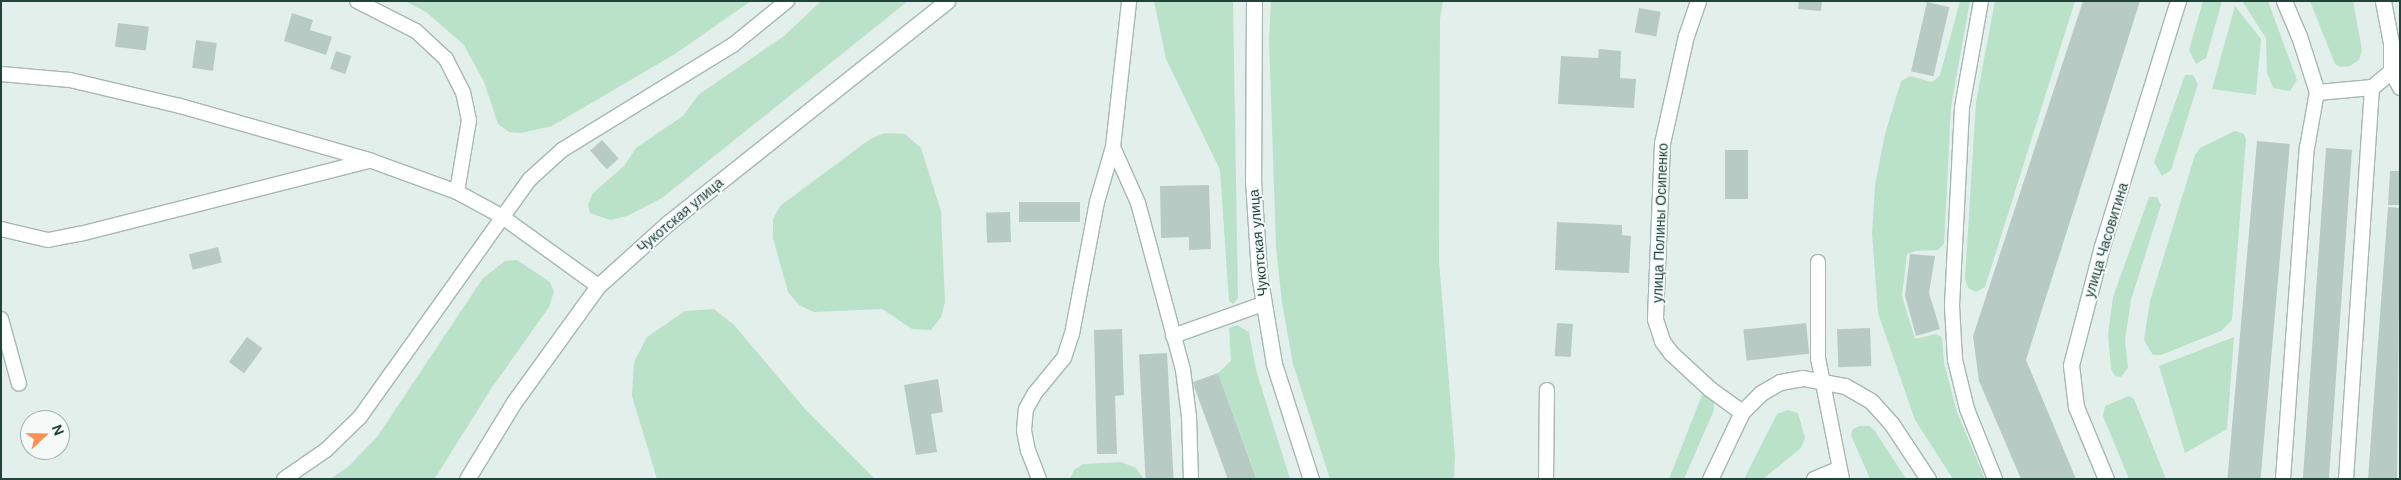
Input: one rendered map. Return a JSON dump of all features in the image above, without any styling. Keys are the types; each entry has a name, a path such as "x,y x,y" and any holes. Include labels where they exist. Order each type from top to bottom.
{"street":[{"name":"Чукотская улица","path":"467,479 514,402 598,286 668,223 947,1"},
{"name":"Чукотская улица","path":"1254,1 1253,180 1263,304 1274,364 1311,479"},
{"name":"улица Полины Осипенко","path":"1698,1 1686,35 1662,142 1655,319 1662,341 1671,353 1710,389 1742,412"},
{"name":"улица Часовитина","path":"2106,479 2076,407 2072,365 2102,246 2178,1"},
{"path":"2284,1 2299,36 2317,92 2372,87 2391,71 2390,43 2383,1"},
{"path":"1710,479 1742,412 1761,393 1780,382 1822,380 1851,388 1871,401 1891,423 1928,479"}],"lane":[{"path":"357,1 416,31 446,59 463,92 469,120 457,192"},
{"path":"284,479 326,450 360,417 501,216 530,178 562,150 733,45 787,1"},
{"path":"1039,479 1028,451 1024,430 1026,409 1034,393 1064,358 1072,334 1097,202 1113,147 1129,1"},
{"path":"1981,1 1962,108 1952,306 1954,360 1967,409 1995,479"},
{"path":"2391,71 2400,88"},
{"path":"1,74 70,80 171,104 369,160 457,192 501,216 598,286"},
{"path":"2346,479 2372,87"},
{"path":"2282,479 2307,148 2317,92"},
{"path":"1113,147 1138,203 1183,370 1189,417 1191,479"},
{"path":"1,229 48,240 80,234 369,160"},
{"path":"1814,479 1840,474 1818,358 1818,262"},
{"path":"1174,336 1263,304"},
{"path":"1,319 19,384"},
{"path":"1546,479 1547,390"}],"green space":[{"path":"405,1 751,1 675,54 552,126 521,133 509,132 498,124 484,82 464,45 426,12"},
{"path":"821,1 908,1 662,198 627,216 610,220 590,213 588,204 593,193 624,166 636,148 683,116 698,95 784,36"},
{"path":"1154,1 1233,1 1238,298 1233,304 1229,301 1220,170 1166,59"},
{"path":"1271,1 1443,1 1440,19 1439,261 1455,456 1454,479 1330,479 1293,364 1282,303 1276,247 1269,39"},
{"path":"1960,1 1970,1 1951,107 1944,244 1938,250 1915,251 1907,254 1902,296 1915,339 1936,334 1942,337 1944,363 1957,412 1985,479 1953,479 1915,420 1878,313 1872,234 1875,185 1885,134 1901,81 1910,76 1932,82 1940,75"},
{"path":"1995,1 2075,1 1985,287 1976,292 1968,288 1965,279 1976,102"},
{"path":"2203,1 2222,1 2206,58 2196,64 2189,50"},
{"path":"2242,1 2268,1 2297,80 2290,91 2273,88 2267,73 2266,38"},
{"path":"2310,1 2353,1 2362,50 2359,60 2350,66 2340,67 2335,64"},
{"path":"2235,6 2261,39 2256,95 2212,89"},
{"path":"2185,75 2193,75 2198,84 2171,170 2162,176 2154,162"},
{"path":"2235,131 2244,134 2246,139 2232,320 2221,331 2161,355 2153,355 2144,340 2150,301 2195,155 2200,148"},
{"path":"885,133 905,134 921,148 941,211 945,302 941,317 931,330 912,329 882,309 814,312 799,305 788,292 773,238 773,219 780,206 870,139"},
{"path":"2149,197 2157,197 2161,205 2131,300 2125,340 2128,368 2121,377 2115,376 2111,369 2108,334 2113,297"},
{"path":"517,260 550,282 554,292 549,307 491,389 434,479 330,479 348,467 377,437 483,278 505,261"},
{"path":"714,309 734,325 806,410 875,479 657,479 632,396 634,362 647,337 685,311"},
{"path":"1237,325 1249,332 1256,370 1290,479 1257,479 1218,373 1231,361 1229,328"},
{"path":"2234,337 2227,429 2185,453 2159,366"},
{"path":"1702,395 1706,395 1714,403 1714,410 1684,479 1669,479"},
{"path":"2129,396 2134,399 2166,479 2129,479 2103,416 2105,406"},
{"path":"1788,410 1798,413 1805,438 1801,448 1763,479 1744,479 1777,414"},
{"path":"1860,426 1869,426 1875,431 1906,479 1870,479 1851,435 1853,429"},
{"path":"1121,462 1136,468 1144,479 1070,479 1074,470 1083,464"}],"building":[{"path":"1799,1 1822,1 1821,11 1798,9"},
{"path":"2083,1 2140,1 2026,360 2076,479 2021,479 1979,381 1973,336"},
{"path":"1927,2 1949,7 1933,76 1911,71"},
{"path":"1639,8 1661,12 1656,36 1635,33"},
{"path":"292,13 313,20 310,30 332,37 326,55 284,41"},
{"path":"118,23 149,27 146,51 115,47"},
{"path":"196,40 217,43 213,71 192,68"},
{"path":"1599,49 1621,51 1620,78 1636,79 1634,108 1558,104 1561,56 1598,58"},
{"path":"336,51 351,56 345,74 330,69"},
{"path":"602,140 619,159 607,169 590,151"},
{"path":"2257,141 2290,144 2261,479 2227,479"},
{"path":"2326,148 2352,150 2329,479 2303,479"},
{"path":"1725,150 1748,150 1748,199 1725,199"},
{"path":"2390,171 2400,171 2400,205 2388,205"},
{"path":"1209,185 1211,249 1189,250 1189,237 1161,238 1160,186"},
{"path":"1019,202 1080,202 1080,222 1019,222"},
{"path":"2388,207 2400,208 2397,479 2368,479"},
{"path":"1010,212 1011,242 987,243 986,213"},
{"path":"1557,222 1622,225 1622,235 1631,236 1629,273 1555,270"},
{"path":"218,247 222,263 193,270 189,254"},
{"path":"1910,254 1935,256 1929,293 1940,329 1916,336 1905,296"},
{"path":"1557,323 1573,324 1571,357 1555,356"},
{"path":"1806,323 1809,354 1747,360 1743,330"},
{"path":"1870,328 1871,366 1838,367 1837,329"},
{"path":"1122,329 1124,395 1115,396 1117,454 1097,454 1094,330"},
{"path":"247,337 262,348 244,373 229,362"},
{"path":"1167,353 1174,479 1146,479 1139,354"},
{"path":"1218,373 1257,479 1228,479 1193,382"},
{"path":"938,379 943,412 931,414 937,452 916,455 904,385"}]}
